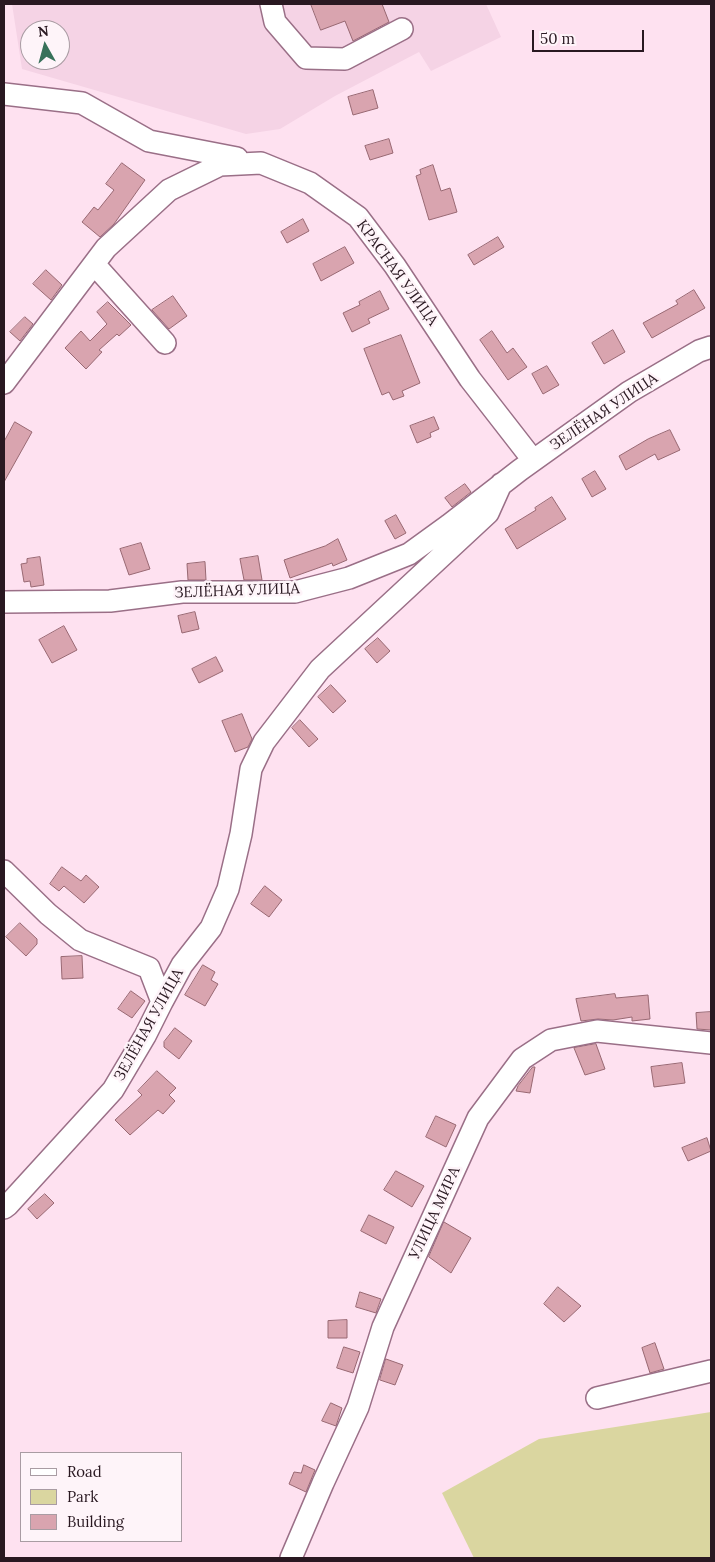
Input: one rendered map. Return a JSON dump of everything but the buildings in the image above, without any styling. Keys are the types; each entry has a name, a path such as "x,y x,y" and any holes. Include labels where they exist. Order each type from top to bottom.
{"street":[{"path":"271,4 275,22 306,58 345,59 402,29"},
{"path":"4,94 82,103 149,141 261,163"},
{"name":"КРАСНАЯ УЛИЦА","path":"4,383 106,248 169,190 220,164 261,163 310,183 358,217 395,266 470,379 533,460"},
{"path":"94,264 165,343"},
{"name":"ЗЕЛЁНАЯ УЛИЦА","path":"4,602 110,601 182,592 295,592 349,578 409,554 449,526 533,460 629,392 699,351 711,347"},
{"name":"ЗЕЛЁНАЯ УЛИЦА","path":"4,1208 112,1090 145,1036 182,965 211,928 228,889 241,834 251,769 264,742 320,670 488,513 502,484"},
{"path":"4,871 48,914 80,940 149,968 182,965"},
{"path":"149,968 162,1002"},
{"name":"УЛИЦА МИРА","path":"291,1558 358,1407 383,1327 478,1118 522,1059 551,1040 598,1031 711,1043"},
{"path":"597,1398 711,1370"}],"shaded area":[{"path":"12,4 486,4 501,37 431,71 419,52 335,96 280,129 246,134 25,70 70,70 70,20 20,20 20,56"}],"green space":[{"path":"711,1412 711,1558 474,1558 442,1493 539,1439"}]}
